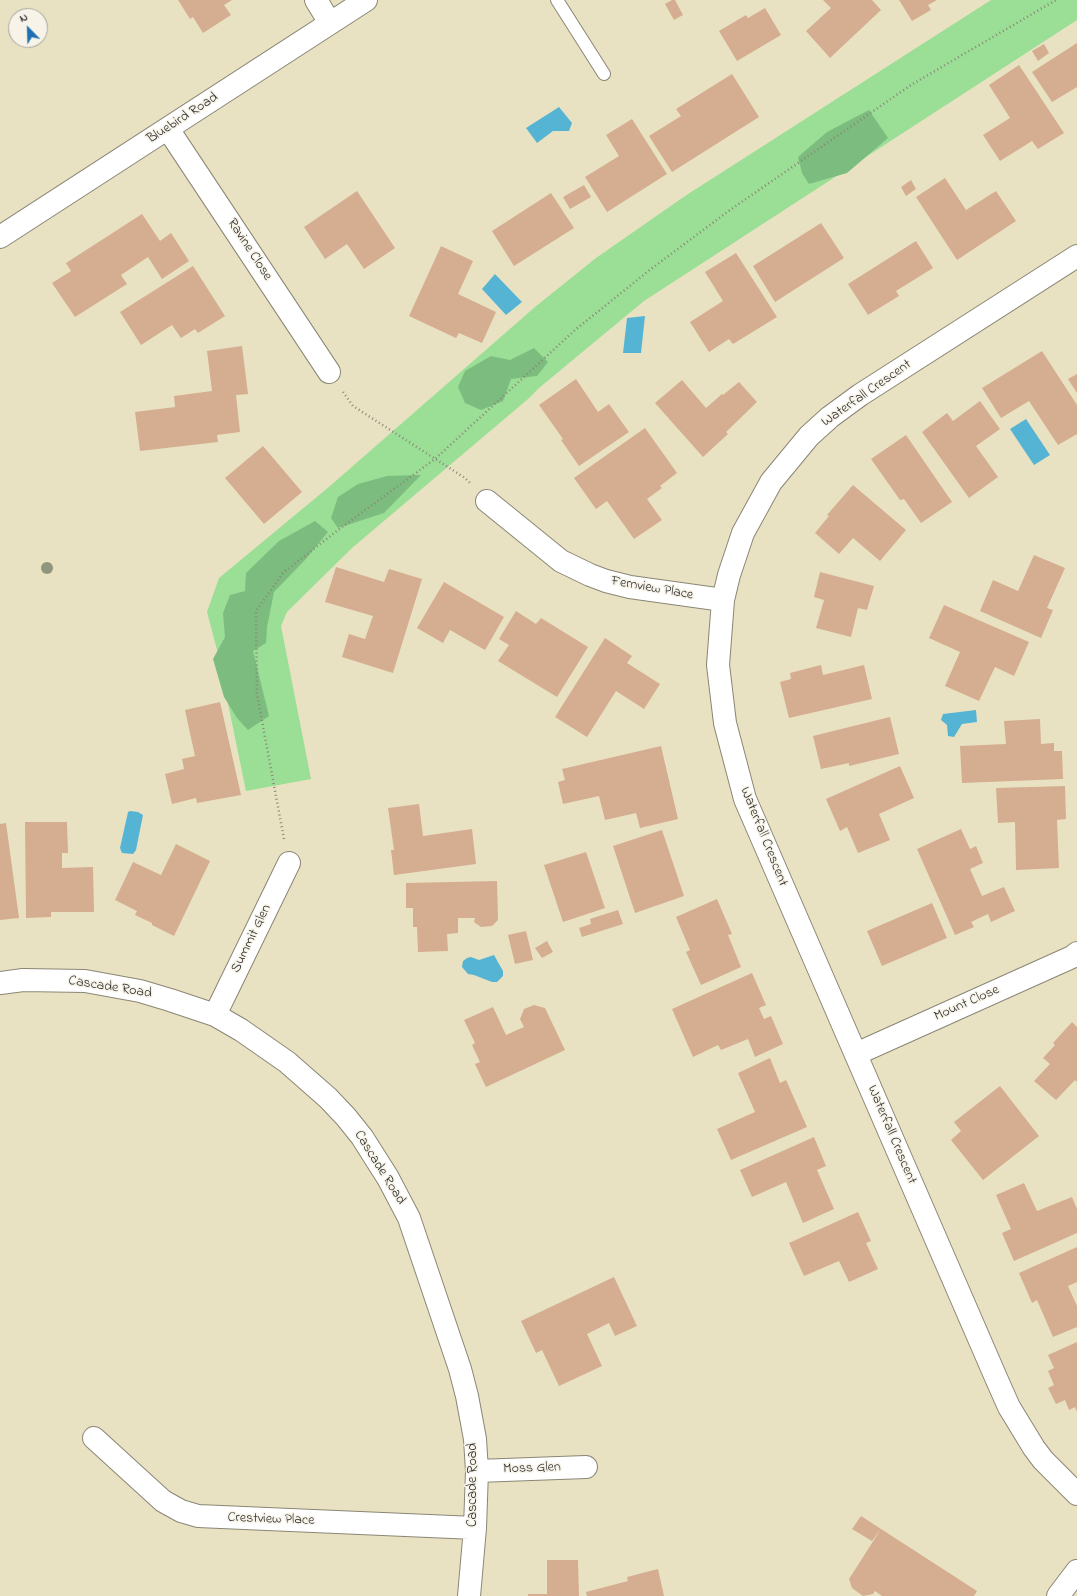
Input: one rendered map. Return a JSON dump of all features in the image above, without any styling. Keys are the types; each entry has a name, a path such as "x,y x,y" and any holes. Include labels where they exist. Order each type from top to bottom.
{"street":[{"path":"316,0 330,23"},
{"name":"Bluebird Road","path":"0,237 366,0"},
{"name":"Ravine Close","path":"168,129 329,372"},
{"name":"Waterfall Crescent","path":"1077,256 860,395 830,417 809,436 771,482 746,526 735,553 728,575 723,600 718,666 725,723 745,799 1009,1408 1021,1429 1043,1460 1077,1494"},
{"name":"Fernview Place","path":"487,501 561,561 590,575 630,587 723,600"},
{"name":"Summit Glen","path":"215,1015 289,863"},
{"name":"Mount Close","path":"856,1054 1072,957 1077,953"},
{"name":"Cascade Road","path":"0,983 23,980 85,981 140,991 215,1015 241,1030 281,1058 323,1094 346,1117 362,1137 388,1178 408,1218 416,1238 460,1369 471,1416 477,1471 475,1528 469,1596"},
{"name":"Crestview Place","path":"94,1438 163,1501 181,1511 198,1516 475,1528"},
{"name":"Moss Glen","path":"477,1471 586,1467"},
{"path":"1058,1596 1077,1571"}],"lane":[{"path":"557,0 604,74"}],"path":[{"path":"289,863 257,694 256,611 283,573 338,530 435,459 575,330 651,269 730,210 911,85 1056,0"},
{"path":"329,372 353,406 465,478 487,501"}],"green space":[{"path":"991,0 1077,0 1077,20 644,301 539,388 528,399 352,548 287,612 281,626 311,779 246,791 217,650 207,612 219,578 330,486 535,307 596,258 685,196"},
{"path":"869,110 888,138 847,173 809,184 802,173 798,157 827,132"},
{"path":"534,348 548,362 537,376 511,379 503,401 481,410 465,403 458,387 465,371 491,356 510,360"},
{"path":"421,475 384,513 338,528 331,518 338,497 358,484 387,476"},
{"path":"315,521 328,532 305,560 274,592 267,627 266,643 253,651 269,716 248,730 237,718 224,697 213,659 225,637 223,613 230,595 245,591 246,573 279,541"}],"water":[{"path":"559,107 572,123 569,131 553,131 537,143 526,128"},
{"path":"495,274 522,302 506,315 482,289"},
{"path":"645,316 641,353 623,353 627,318"},
{"path":"1026,419 1050,455 1034,465 1010,429"},
{"path":"976,710 977,722 962,724 954,737 948,736 947,725 941,720 943,714"},
{"path":"128,812 138,812 143,815 136,850 133,854 122,853 120,848"},
{"path":"494,955 503,971 503,976 497,982 492,982 468,974 462,967 463,961 467,958 471,957 479,960"}],"building":[{"path":"178,0 232,0 224,5 231,15 203,33 193,17 190,19"},
{"path":"675,0 683,15 674,20 665,4"},
{"path":"823,0 872,0 881,10 830,58 806,31 831,8"},
{"path":"899,0 937,0 928,5 931,10 912,21"},
{"path":"765,8 781,35 737,61 719,31 746,15 748,18"},
{"path":"1077,43 1077,87 1052,102 1032,72"},
{"path":"1044,44 1049,53 1038,61 1032,51"},
{"path":"1019,65 1064,133 1038,149 1032,141 1000,161 983,135 1010,118 989,85"},
{"path":"732,74 759,117 672,172 649,136 681,116 676,109"},
{"path":"632,119 667,174 607,212 585,177 619,156 606,135"},
{"path":"945,178 966,210 996,191 1016,221 957,260 916,197"},
{"path":"911,180 916,189 906,196 901,187"},
{"path":"584,185 591,197 570,209 563,197"},
{"path":"357,191 395,248 364,269 347,244 325,259 304,227"},
{"path":"551,193 574,228 514,266 492,231"},
{"path":"142,214 160,241 171,233 189,261 162,279 148,257 121,275 127,284 75,317 52,283 71,271 66,263"},
{"path":"821,223 844,258 775,302 753,266"},
{"path":"916,241 933,268 896,291 899,296 868,315 848,284"},
{"path":"441,246 473,261 458,294 496,312 482,343 459,333 456,338 409,316"},
{"path":"736,253 777,317 733,344 729,339 709,352 690,322 723,301 705,272"},
{"path":"193,266 225,316 198,333 195,329 181,338 172,325 141,345 120,312"},
{"path":"242,346 248,394 236,395 240,432 217,435 218,442 140,451 135,412 175,407 174,396 212,391 207,351"},
{"path":"1042,351 1077,405 1077,434 1058,445 1029,401 1001,418 982,388"},
{"path":"1077,374 1077,393 1068,379"},
{"path":"576,379 598,412 609,404 629,432 579,466 561,440 563,439 539,405"},
{"path":"682,380 706,408 739,382 757,402 726,432 728,434 703,457 655,403"},
{"path":"980,401 1000,429 976,446 998,477 969,498 922,432 947,413 953,421"},
{"path":"645,428 677,473 660,486 662,488 647,499 662,520 634,539 607,501 596,509 574,478"},
{"path":"906,435 952,502 921,523 904,499 900,500 871,459"},
{"path":"263,446 302,492 264,524 225,478"},
{"path":"853,485 906,530 880,561 853,538 839,554 815,533 829,516 827,515"},
{"path":"1034,555 1065,568 1047,608 1053,610 1041,638 980,611 993,580 1018,591"},
{"path":"336,567 384,582 389,569 422,579 393,673 342,657 349,634 365,639 373,616 325,602"},
{"path":"820,572 874,586 867,610 858,608 851,637 816,628 824,600 814,597"},
{"path":"444,582 504,617 485,650 450,630 443,643 417,628"},
{"path":"944,605 1029,642 1014,676 995,667 979,701 945,686 960,652 929,638"},
{"path":"516,611 536,624 541,618 588,647 557,697 498,661 509,645 499,639"},
{"path":"605,638 632,656 627,663 660,684 644,709 616,691 587,737 555,717"},
{"path":"821,665 823,675 864,665 872,699 789,718 780,682 791,679 790,673"},
{"path":"220,702 241,795 197,803 196,798 172,804 165,774 184,769 182,759 195,756 185,710"},
{"path":"890,717 899,754 849,766 849,763 821,769 813,736"},
{"path":"1040,719 1041,744 1054,743 1054,751 1062,751 1063,779 962,783 960,746 1006,744 1004,721"},
{"path":"661,746 678,819 640,828 636,813 605,820 599,796 563,804 558,782 565,780 562,769"},
{"path":"900,766 914,798 879,814 890,840 858,853 847,827 840,831 826,799"},
{"path":"1065,786 1066,819 1057,820 1059,868 1016,870 1015,822 998,823 996,788"},
{"path":"419,804 423,836 472,829 476,864 394,875 391,850 394,850 388,808"},
{"path":"25,822 67,822 68,853 62,853 62,868 93,867 94,912 51,912 51,917 26,918"},
{"path":"6,823 19,918 0,920 0,824"},
{"path":"961,829 970,849 976,846 983,863 970,869 982,896 1004,887 1015,911 991,922 988,914 971,922 974,927 955,935 917,849"},
{"path":"662,830 684,896 635,913 613,846"},
{"path":"176,844 210,861 174,936 135,915 137,911 115,900 133,862 161,875"},
{"path":"586,852 605,908 563,922 544,865"},
{"path":"497,881 498,920 492,926 481,927 474,922 475,918 458,918 458,933 447,934 448,951 418,952 417,927 413,927 413,908 406,908 406,883"},
{"path":"717,899 732,934 728,935 741,967 701,985 686,952 690,950 676,917"},
{"path":"932,903 947,938 882,966 867,931"},
{"path":"618,910 623,924 582,937 579,928 591,924 590,919"},
{"path":"526,931 533,960 515,964 508,935"},
{"path":"547,941 553,952 542,958 535,948"},
{"path":"752,973 766,1005 759,1008 764,1019 771,1016 783,1044 755,1057 748,1039 721,1050 718,1045 693,1057 672,1009"},
{"path":"534,1005 545,1008 565,1050 486,1087 475,1064 480,1062 472,1045 475,1043 464,1020 493,1007 506,1035 524,1027 520,1019 524,1009"},
{"path":"1072,1022 1077,1027 1077,1082 1075,1080 1056,1100 1034,1081 1050,1064 1043,1058 1055,1045 1053,1043"},
{"path":"770,1058 780,1083 786,1080 807,1127 731,1160 717,1129 755,1112 738,1073"},
{"path":"1000,1086 1039,1136 983,1180 951,1140 961,1131 954,1122"},
{"path":"814,1137 826,1166 817,1170 834,1209 803,1223 786,1182 752,1197 740,1170"},
{"path":"1024,1183 1037,1211 1072,1197 1077,1209 1077,1233 1014,1261 1002,1233 1011,1229 996,1195"},
{"path":"858,1212 871,1241 866,1243 878,1269 849,1282 839,1261 804,1276 789,1243"},
{"path":"1077,1247 1077,1282 1068,1286 1077,1306 1077,1327 1053,1337 1037,1300 1032,1303 1019,1273"},
{"path":"614,1277 637,1326 615,1336 609,1323 587,1334 602,1366 559,1386 542,1350 536,1353 521,1321"},
{"path":"1077,1342 1077,1412 1075,1407 1069,1410 1065,1400 1056,1404 1048,1388 1054,1385 1048,1371 1054,1368 1048,1355"},
{"path":"861,1516 881,1529 872,1541 852,1529"},
{"path":"881,1529 977,1591 974,1596 882,1596 875,1591 873,1594 863,1596 852,1588 849,1579"},
{"path":"547,1560 578,1560 579,1596 528,1596 528,1594 547,1594"},
{"path":"658,1569 664,1596 587,1596 586,1592 628,1581 627,1577"}]}
